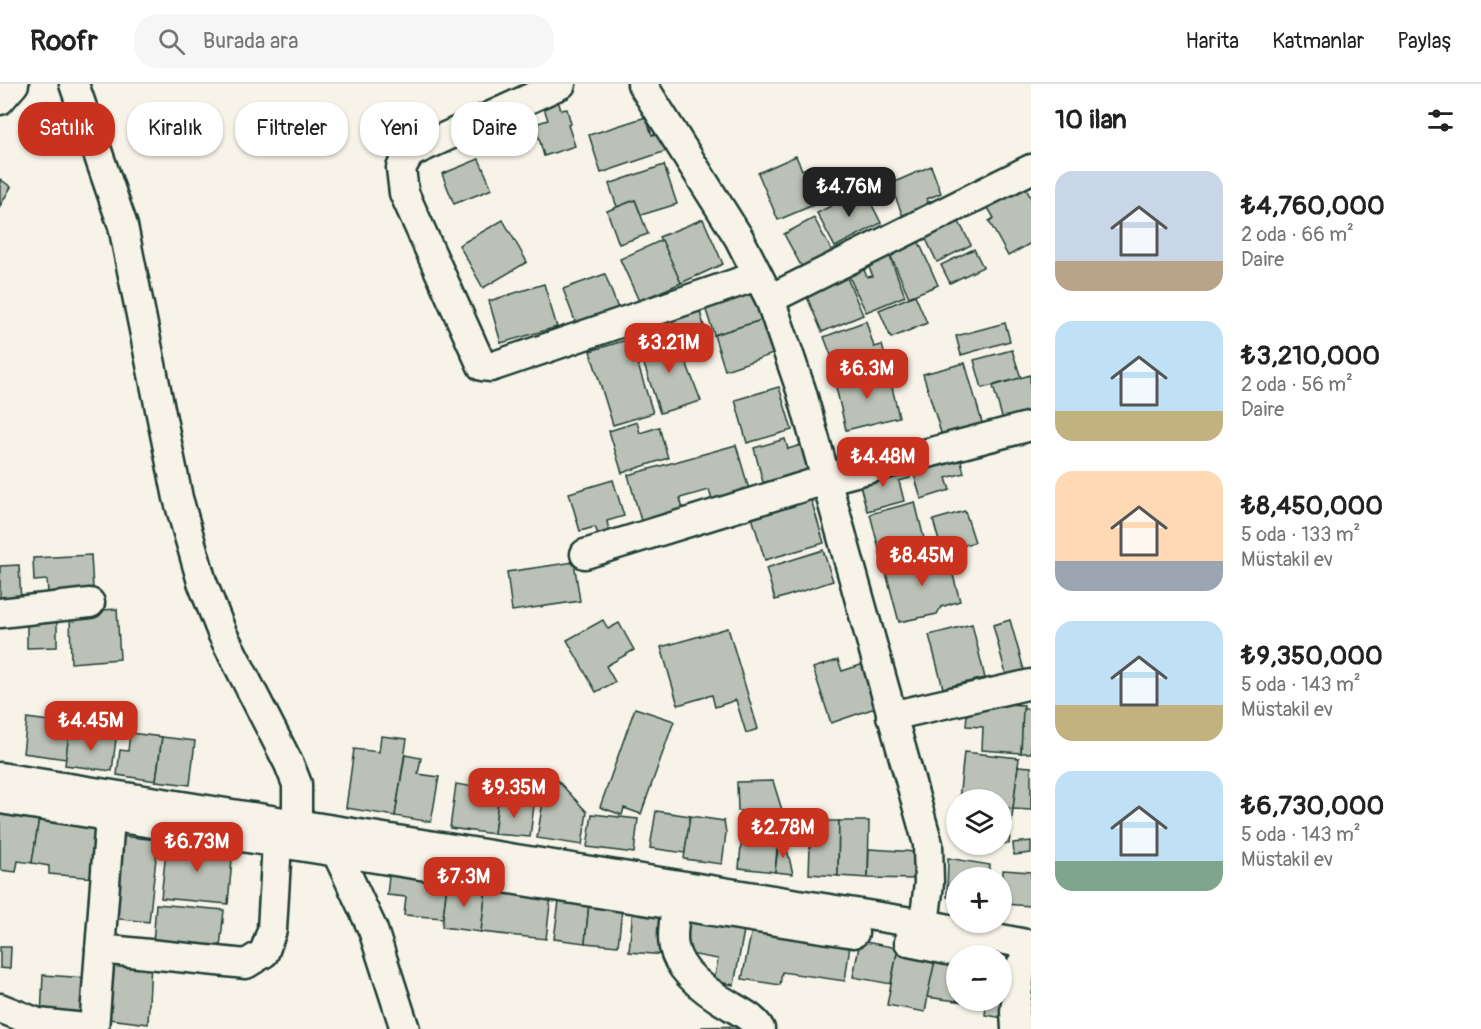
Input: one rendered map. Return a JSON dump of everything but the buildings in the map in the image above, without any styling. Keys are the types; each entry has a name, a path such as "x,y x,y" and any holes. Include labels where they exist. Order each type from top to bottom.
{"street":[{"path":"0,100 14,84"},
{"path":"74,84 123,226 178,498 202,582 222,633 289,764 297,784 304,835 264,953 246,964 100,949"},
{"path":"561,84 410,153 401,168 404,192 428,250 482,366 491,368 763,287 1031,169"},
{"path":"642,84 739,238 763,287 801,390 928,844 929,883 922,934"},
{"path":"585,554 825,480 1031,426"},
{"path":"0,613 90,603"},
{"path":"891,716 1031,684"},
{"path":"0,777 676,905 922,934 950,945"},
{"path":"0,799 110,818 304,835 922,934 1021,960 1015,1011 1016,1029"},
{"path":"0,1008 38,1023 94,1029 110,818"},
{"path":"304,835 373,930 405,1029"},
{"path":"676,905 673,945 677,958 714,996 747,1015 760,1029"}]}
